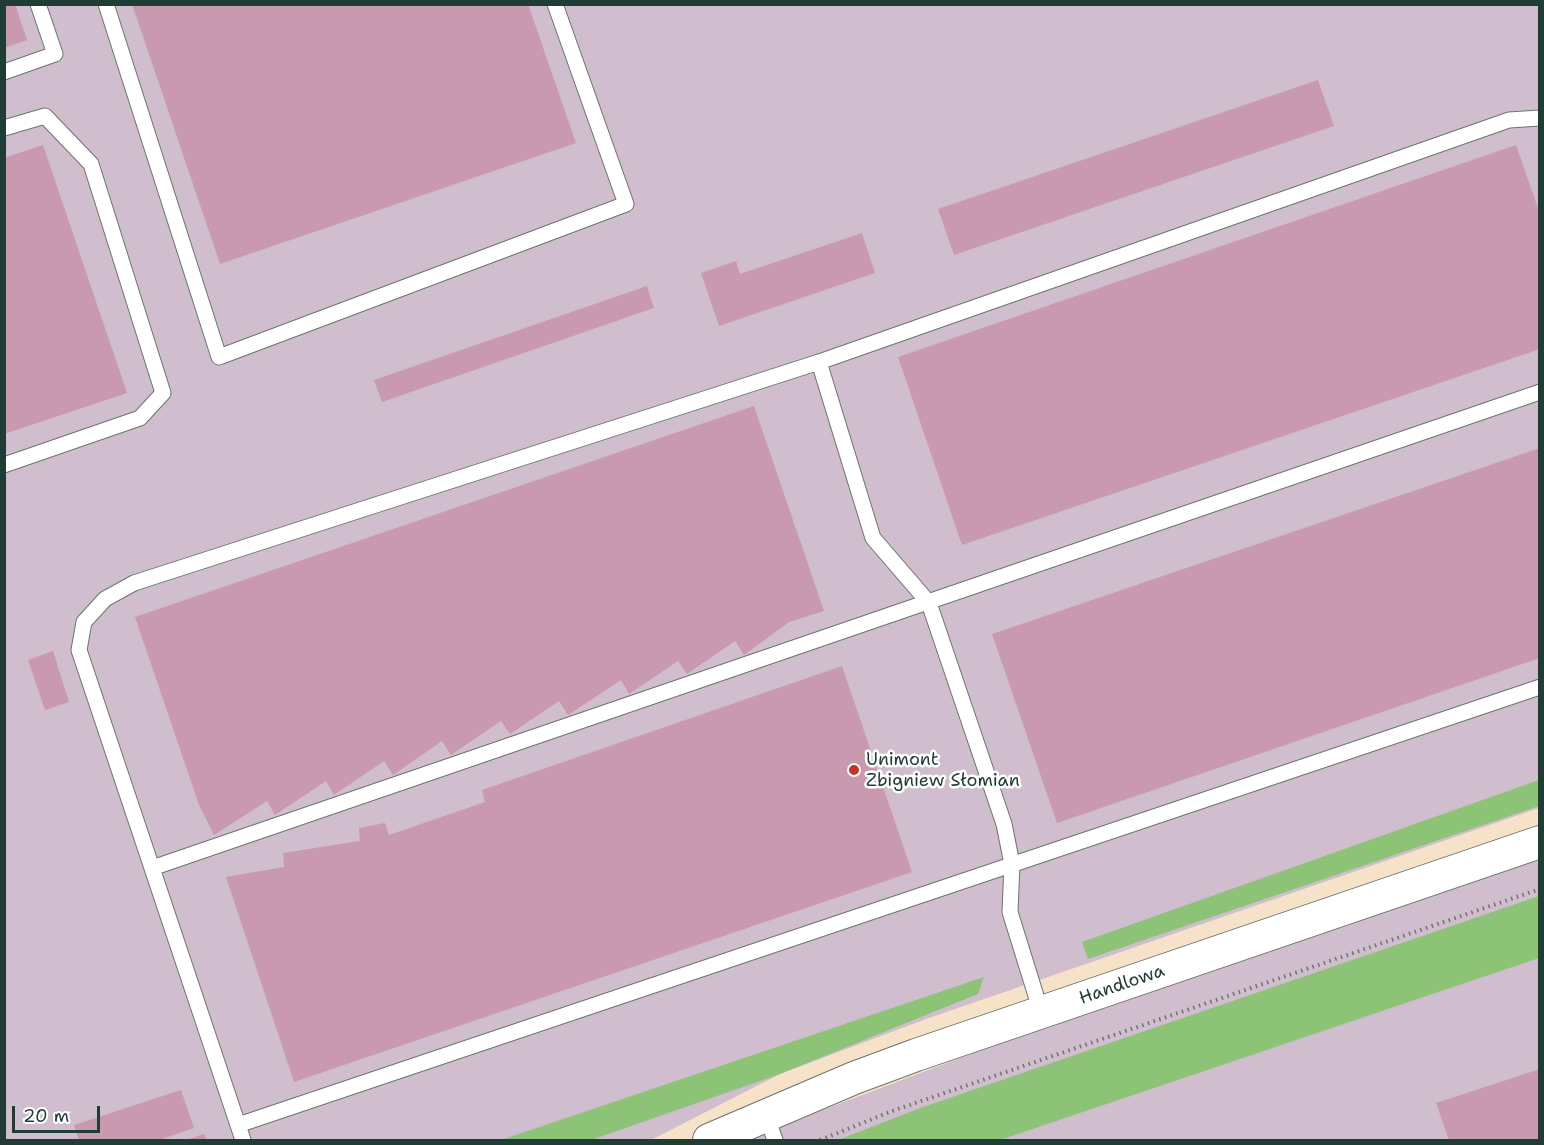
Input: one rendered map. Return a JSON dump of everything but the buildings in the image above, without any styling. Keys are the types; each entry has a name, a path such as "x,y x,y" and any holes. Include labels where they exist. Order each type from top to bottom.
{"street":[{"name":"Handlowa","path":"709,1140 771,1128 855,1078 1539,842"}],"lane":[{"path":"4,72 55,54 39,4"},
{"path":"106,4 219,357 626,204 555,4"},
{"path":"4,128 45,116 91,164 163,393 140,418 4,465"},
{"path":"243,1140 79,650 84,622 105,599 134,583 819,362 1509,120 1539,118"},
{"path":"819,362 873,538 929,603 1004,824 1012,864 1011,912 1041,1012"},
{"path":"152,868 1539,392"},
{"path":"238,1125 1539,687"}],"path":[{"path":"820,1140 896,1110 1539,889"}],"shaded area":[{"path":"5,5 1539,5 1539,808 926,1019 780,1074 651,1140 5,1140"},
{"path":"1539,855 1539,1140 750,1140 799,1119 1087,1010"}],"green space":[{"path":"1539,780 1539,806 1088,959 1082,942"},
{"path":"1539,896 1539,958 1000,1140 838,1140 923,1107"},
{"path":"984,977 978,994 780,1074 591,1140 501,1140"}],"place":[{"name":"Unimont Zbigniew Słomian","path":"854,770"}]}
